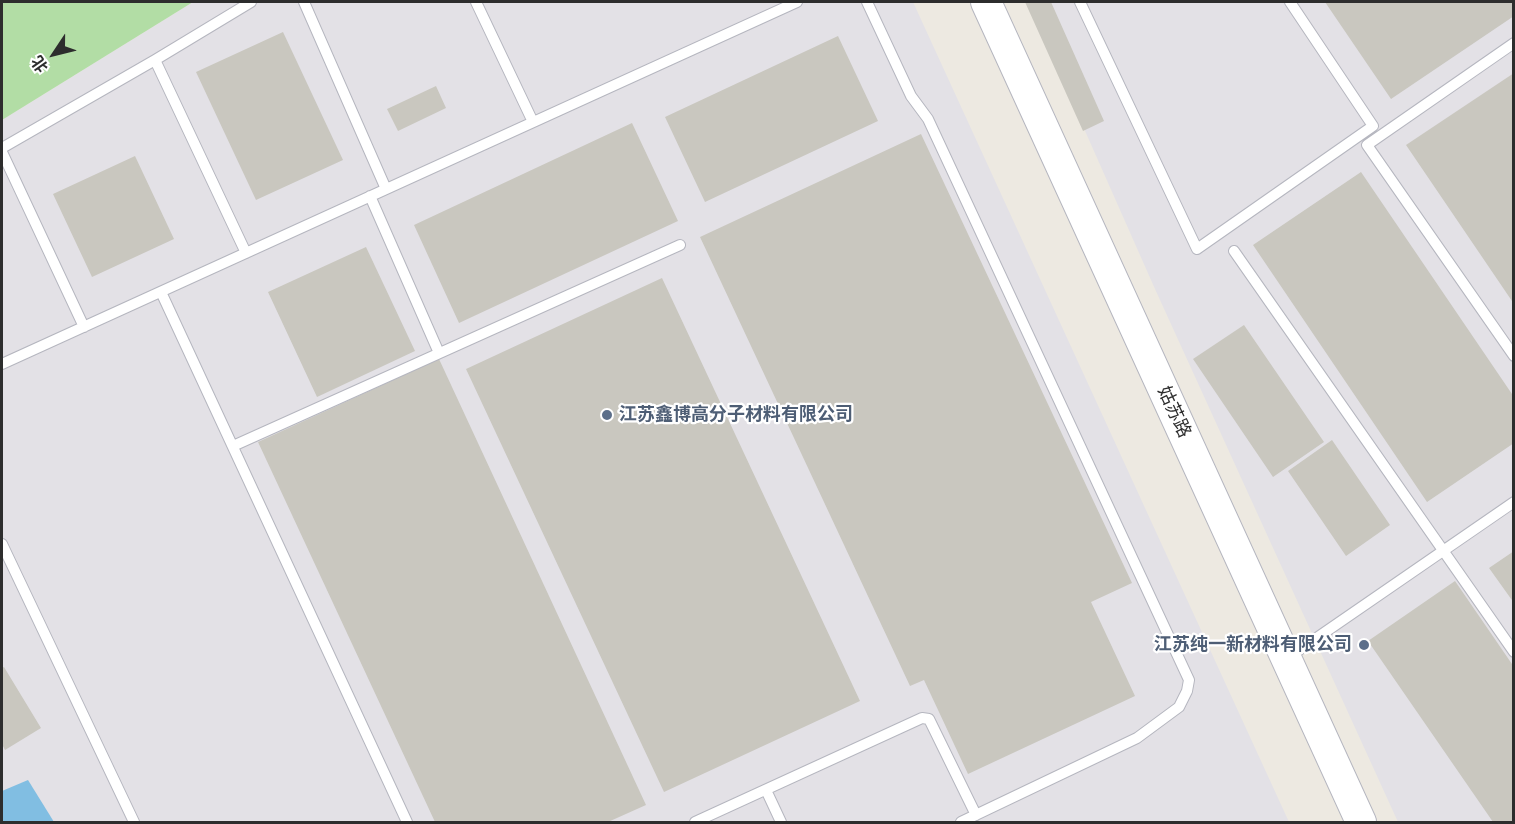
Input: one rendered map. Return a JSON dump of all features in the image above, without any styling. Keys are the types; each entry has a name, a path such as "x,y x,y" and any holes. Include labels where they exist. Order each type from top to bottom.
{"street":[{"name":"姑苏路","path":"986,2 1361,822"}],"lane":[{"path":"2,148 251,2"},
{"path":"304,2 386,189"},
{"path":"476,2 533,122"},
{"path":"2,364 797,2"},
{"path":"867,2 911,96 928,119 1189,680 1187,691 1179,706 1137,738 961,822"},
{"path":"1080,2 1197,249 1373,126 1290,2"},
{"path":"1514,43 1367,145 1514,356"},
{"path":"155,60 246,253"},
{"path":"2,152 84,327"},
{"path":"370,196 439,353"},
{"path":"233,446 680,245"},
{"path":"1234,251 1514,652"},
{"path":"161,292 407,822"},
{"path":"1286,659 1514,502"},
{"path":"2,544 134,822"},
{"path":"695,822 922,718 928,719 976,815"},
{"path":"766,790 781,822"}],"shaded area":[{"path":"193,2 913,2 1289,822 2,822 2,120"},
{"name":"江苏纯一新材料有限公司","path":"1028,2 1513,2 1513,822 1398,822 1155,289"}],"green space":[{"path":"2,2 193,2 2,120"}],"water":[{"path":"28,780 54,822 2,822 2,791"}],"building":[{"path":"1025,2 1051,2 1104,121 1083,131"},
{"path":"1325,2 1514,2 1514,16 1391,99"},
{"path":"283,32 343,160 256,200 196,72"},
{"path":"838,36 878,121 705,202 665,117"},
{"path":"1514,73 1514,304 1406,145"},
{"path":"436,86 446,108 398,131 387,109"},
{"path":"632,123 678,221 459,323 414,225"},
{"path":"921,134 1132,583 1091,602 1135,696 968,774 924,680 910,686 700,237"},
{"path":"135,156 174,239 92,277 53,194"},
{"path":"1361,172 1514,397 1514,443 1427,502 1253,245"},
{"path":"366,247 415,351 317,397 268,292"},
{"path":"662,278 860,701 664,792 466,369"},
{"path":"1244,325 1324,442 1273,477 1193,359"},
{"path":"439,359 646,805 608,822 435,822 258,442"},
{"path":"1332,440 1390,525 1346,556 1288,471"},
{"path":"1514,551 1514,603 1489,568"},
{"path":"1455,581 1514,667 1514,822 1493,822 1368,641"},
{"path":"4,667 41,728 5,750 2,744 2,668"}],"place":[{"name":"江苏鑫博高分子材料有限公司","path":"607,415"},
{"name":"江苏纯一新材料有限公司","path":"1364,645"}]}
